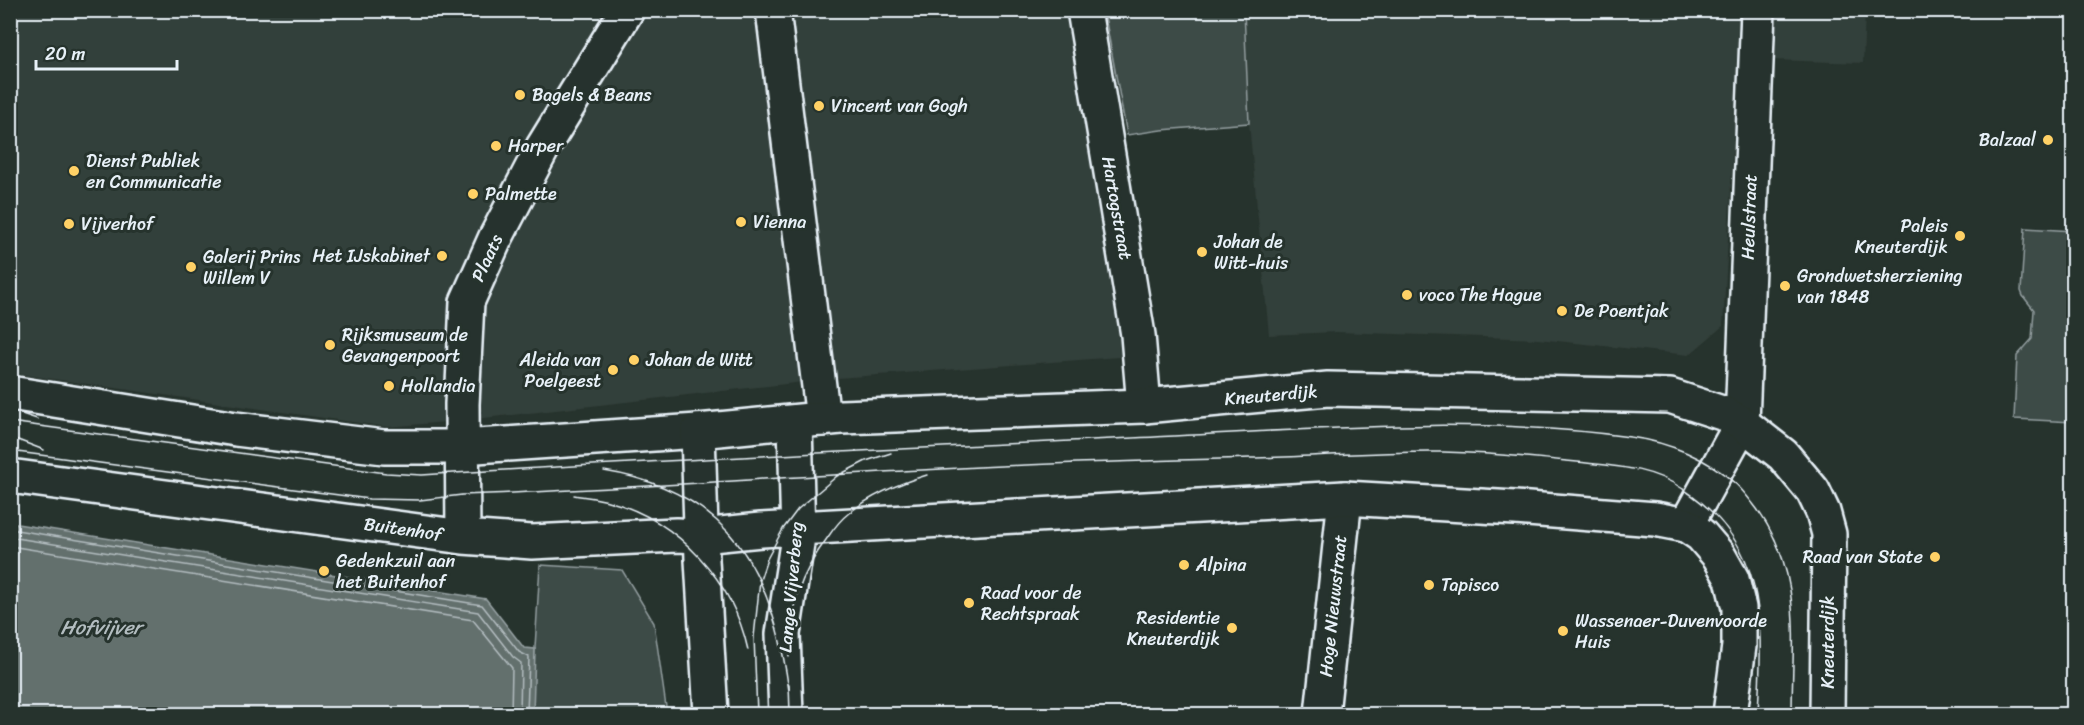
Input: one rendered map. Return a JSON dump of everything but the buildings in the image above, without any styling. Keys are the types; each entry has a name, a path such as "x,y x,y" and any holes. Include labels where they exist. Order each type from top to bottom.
{"street":[{"name":"Plaats","path":"463,537 462,447 467,302 495,239 543,147 627,10"},
{"path":"10,393 236,429 384,447 462,447 809,421 773,10"},
{"name":"Hartogstraat","path":"1084,10 1138,335 1144,406"},
{"name":"Heulstraat","path":"1742,423 1758,10"},
{"name":"Kneuterdijk","path":"809,421 1144,406 1328,389 1670,396 1725,414 1742,423 1783,455 1813,490 1823,512 1829,534 1827,714"},
{"name":"Lange Vijverberg","path":"786,714 783,634 798,529 809,421"},
{"path":"1686,525 1742,423"},
{"path":"698,431 701,536 711,714"},
{"name":"Buitenhof","path":"10,476 463,537 532,542 676,535 701,536 798,529"},
{"path":"798,529 1345,498 1655,519 1686,525 1701,535 1719,556 1732,579 1739,608 1739,646 1730,714"},
{"name":"Hoge Nieuwstraat","path":"1322,714 1345,498"}],"shaded area":[{"path":"11,11 1079,11 1132,356 838,378 387,427 11,373"},
{"path":"1104,11 1244,11 1249,123 1127,135"},
{"path":"1244,11 1741,11 1723,326 1689,355 1538,339 1337,332 1269,335 1249,123"},
{"path":"1772,11 1865,11 1863,63 1771,60"},
{"path":"2025,228 2073,231 2073,422 2014,419 2017,356 2032,339 2034,310 2021,291"},
{"path":"540,565 622,570 654,623 667,714 531,714"}],"water":[{"name":"Hofvijver","path":"11,523 486,599 524,648 535,649 533,714 11,714"}],"tram line":[{"path":"10,410 37,419"},
{"path":"10,422 386,473 422,475 600,464 1382,426 1506,426 1568,430 1644,439 1687,453 1726,475 1757,509 1772,533 1789,583 1792,608 1792,714"},
{"path":"10,437 44,450"},
{"path":"10,451 369,499 420,500 462,495 960,468 1395,452 1493,454 1618,466 1658,476 1683,489 1711,511 1732,536 1746,562 1755,589 1760,649 1758,714"},
{"path":"757,714 754,637 760,580 767,559 783,529 798,509 837,476 866,461 891,453"},
{"path":"604,471 648,481 684,497 714,518 738,544 757,575 771,610 782,648 789,691"},
{"path":"789,657 791,623 798,593 810,565 833,530 846,515 877,495 927,475"},
{"path":"574,495 606,501 636,511 659,523 680,539 699,557 730,600 741,625 748,650"},
{"path":"789,684 790,714"}],"place":[{"name":"Bagels & Beans","path":"520,95"},
{"name":"Vincent van Gogh","path":"819,106"},
{"name":"Balzaal","path":"2048,140"},
{"name":"Harper","path":"496,146"},
{"name":"Dienst Publiek en Communicatie","path":"74,171"},
{"name":"Palmette","path":"473,194"},
{"name":"Vienna","path":"741,222"},
{"name":"Vijverhof","path":"69,224"},
{"name":"Paleis Kneuterdijk","path":"1960,236"},
{"name":"Johan de Witt-huis","path":"1202,252"},
{"name":"Het IJskabinet","path":"442,256"},
{"name":"Galerij Prins Willem V","path":"191,267"},
{"name":"Grondwetsherziening van 1848","path":"1785,286"},
{"name":"voco The Hague","path":"1407,295"},
{"name":"De Poentjak","path":"1562,311"},
{"name":"Rijksmuseum de Gevangenpoort","path":"330,345"},
{"name":"Johan de Witt","path":"634,360"},
{"name":"Aleida van Poelgeest","path":"613,370"},
{"name":"Hollandia","path":"389,386"},
{"name":"Raad van State","path":"1935,557"},
{"name":"Alpina","path":"1184,565"},
{"name":"Gedenkzuil aan het Buitenhof","path":"324,571"},
{"name":"Tapisco","path":"1429,585"},
{"name":"Raad voor de Rechtspraak","path":"969,603"},
{"name":"Residentie Kneuterdijk","path":"1232,628"},
{"name":"Wassenaer-Duvenvoorde Huis","path":"1563,631"}]}
